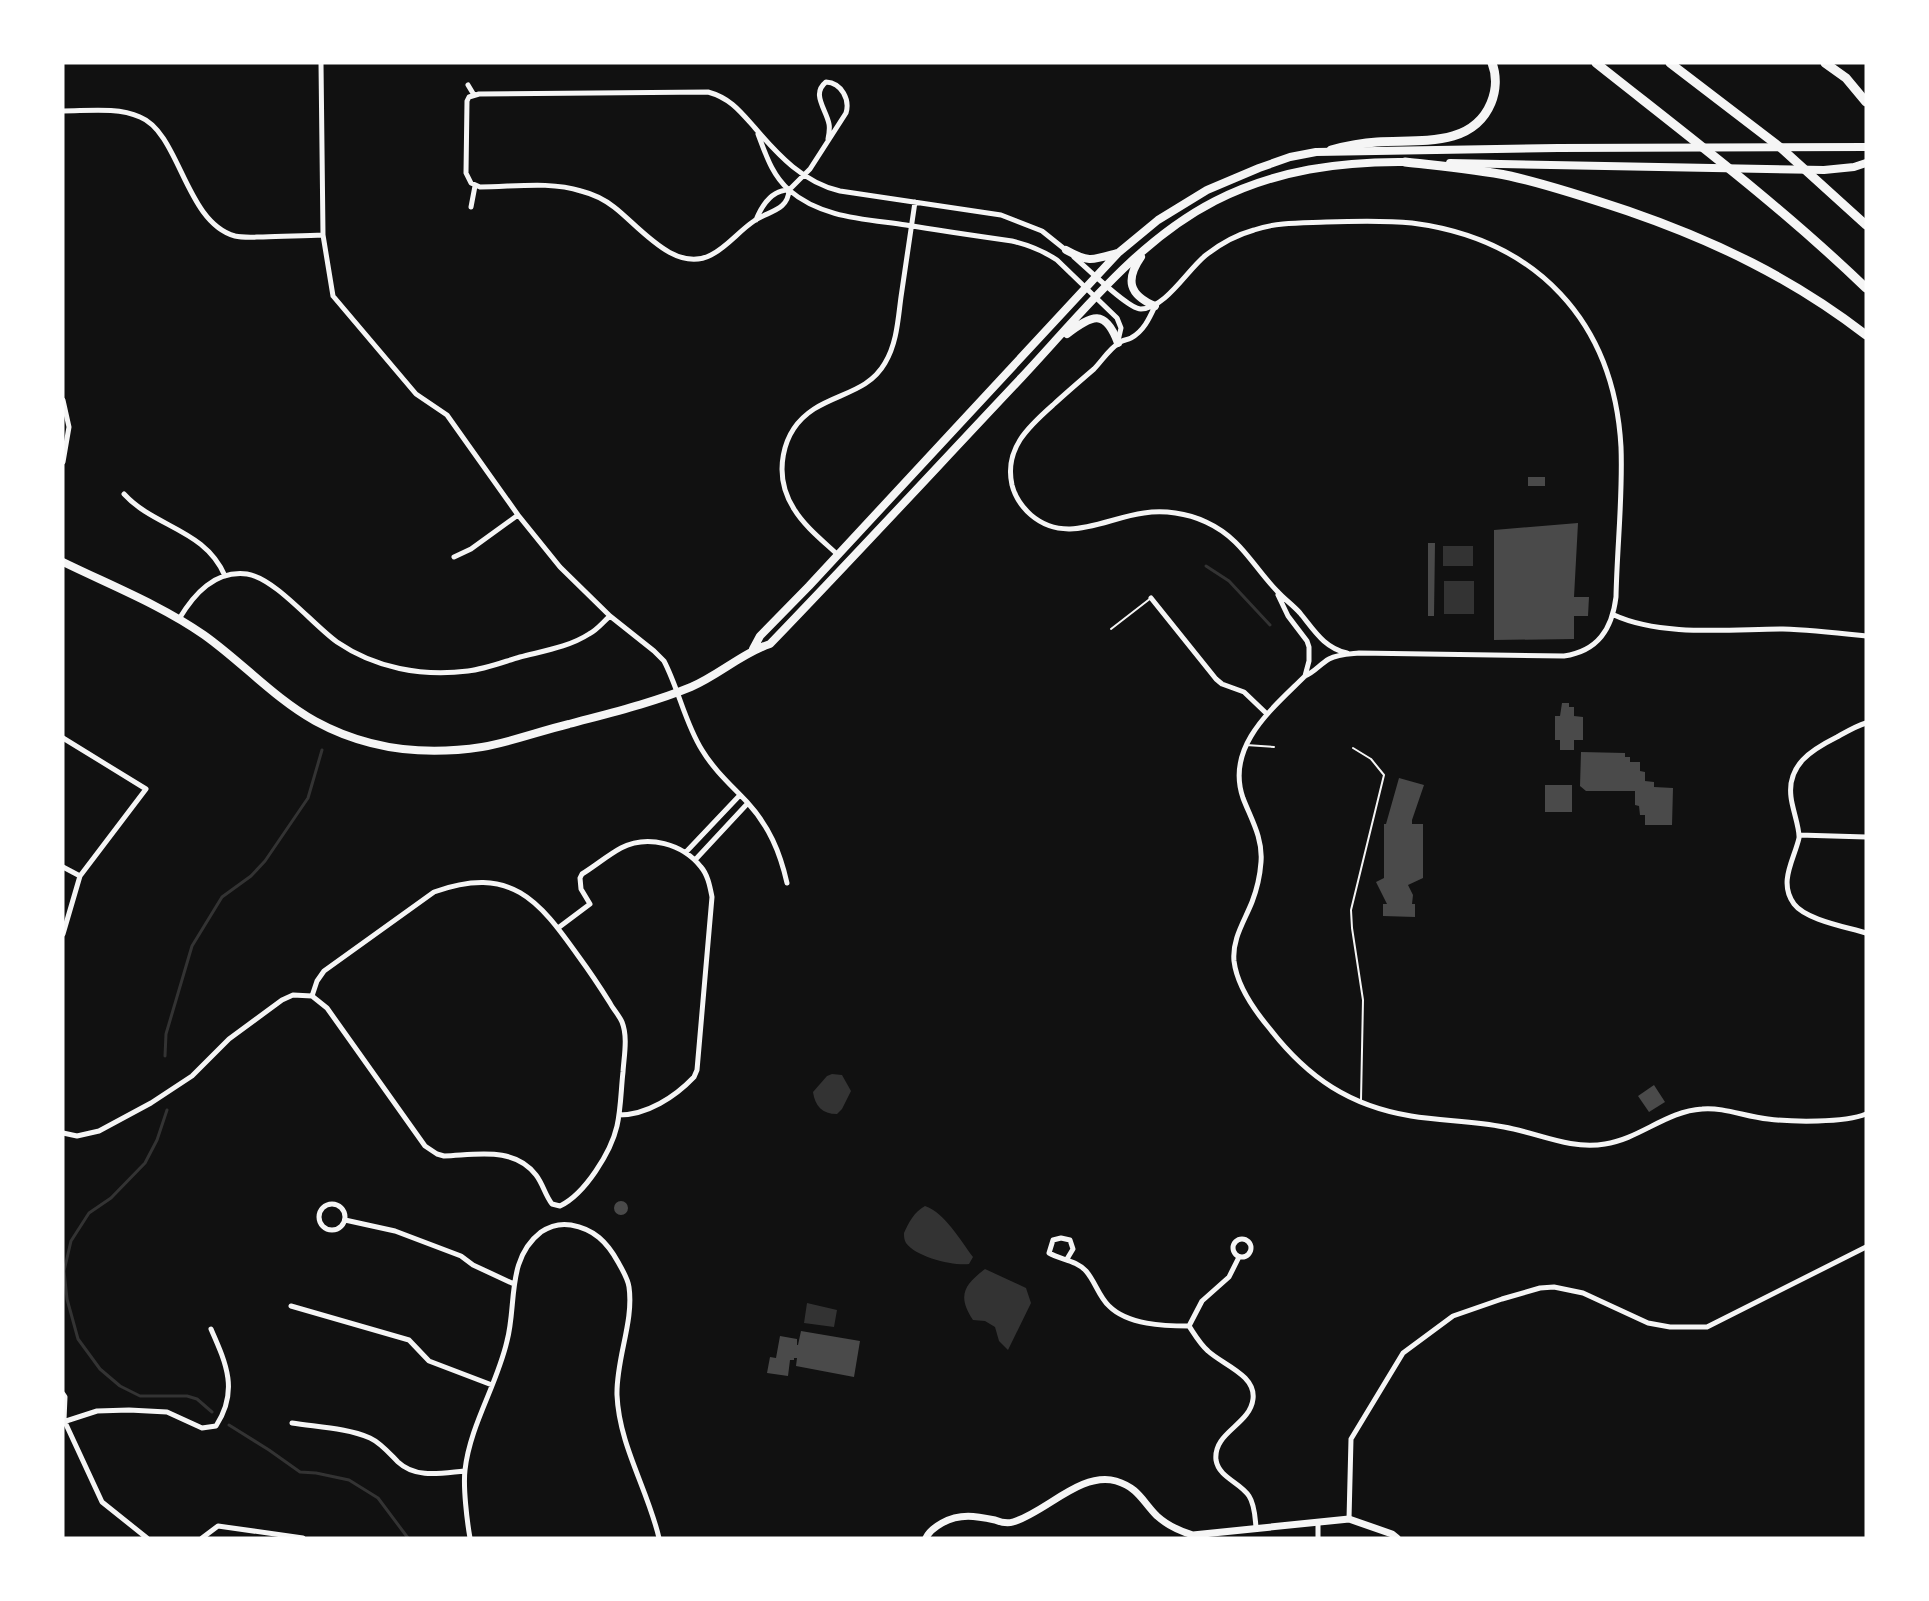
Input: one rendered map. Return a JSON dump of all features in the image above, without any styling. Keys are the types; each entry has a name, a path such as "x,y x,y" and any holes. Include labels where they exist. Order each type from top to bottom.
{"highway":[{"path":"1331,150 1355,144 1444,139 1464,132 1481,120 1492,100 1495,78 1492,63"},
{"path":"1596,63 1756,190 1826,249 1866,288"},
{"path":"1670,63 1753,125 1866,225"},
{"path":"1825,63 1846,78 1866,102"},
{"path":"1405,162 1480,171 1536,182 1680,230 1744,257 1772,272 1826,306 1866,335"}],"main road":[{"path":"753,649 760,636 1119,253 1173,210 1223,182 1290,157 1331,150 1866,147"},
{"path":"63,561 179,619 205,636 293,708 353,738 373,745 434,751 484,746 611,713 678,692 716,675 753,649 770,644 1107,286 1157,239 1200,210 1232,193 1297,171 1335,165 1405,162 1824,170 1854,167 1866,163"},
{"path":"1155,306 1143,301 1136,294 1131,280 1136,265 1157,239"},
{"path":"1066,250 1082,259 1090,260 1119,253"},
{"path":"1049,347 1091,318 1098,317 1109,324 1118,343"}],"street":[{"path":"321,63 323,235 333,296 416,394 447,415 518,515 560,567 610,616 664,661 701,750 718,774 748,803 772,836 781,857 787,883"},
{"path":"756,220 764,205 776,193 789,190 804,176 836,130 847,109 841,89 832,82 826,82 819,92 829,123 828,139"},
{"path":"468,85 474,94"},
{"path":"789,190 786,203 772,214 756,220 710,256 692,260 666,251 613,206 581,191 549,186 475,186 466,173 467,101 474,94 708,92 730,101 788,163 804,176 829,189 1001,215 1042,231 1135,309 1155,306"},
{"path":"63,111 125,111 143,117 164,141 200,207 210,220 236,236 323,235"},
{"path":"756,130 773,171 789,190 807,202 832,213 1012,241 1036,247 1057,261 1117,318 1121,328 1118,343"},
{"path":"471,207 475,186"},
{"path":"838,555 795,512 788,499 781,469 783,452 789,437 804,417 824,404 859,389 886,363 895,337 915,202"},
{"path":"1388,221 1435,227 1466,235 1496,247 1538,271 1562,293 1581,318 1597,350 1613,398 1619,430 1621,460 1616,597 1614,615 1598,640 1573,654 1553,656 1354,654 1338,651 1323,642 1299,612 1276,591 1240,545 1217,528 1191,517 1162,512 1147,512 1088,527 1063,529 1037,520 1018,500 1013,488 1011,463 1018,440 1032,423 1098,365 1118,343 1134,337 1146,324 1155,306 1194,266 1216,248 1255,229 1285,224 1388,221"},
{"path":"63,400 69,428 63,462"},
{"path":"124,494 135,506 208,549 219,561 225,576"},
{"path":"454,557 471,549 518,515"},
{"path":"179,619 187,605 208,583 225,576 248,574 269,584 337,642 360,655 410,671 436,674 469,671 571,644 591,634 610,616"},
{"path":"1276,591 1288,616 1310,647 1305,676"},
{"path":"1151,598 1216,679 1222,684 1244,692 1267,714"},
{"path":"1614,615 1630,622 1658,627 1807,630 1866,636"},
{"path":"1354,654 1330,659 1313,673 1305,676 1267,714 1252,734 1240,766 1243,796 1256,830 1261,858 1259,880 1236,939 1234,961 1237,973 1255,1008 1290,1052 1319,1079 1361,1103 1410,1116 1476,1122 1522,1130 1560,1142 1582,1145 1618,1141 1655,1123 1703,1108 1768,1119 1846,1120 1866,1114"},
{"path":"1866,723 1813,750 1795,768 1791,777 1791,796 1799,835 1787,874 1789,894 1802,911 1866,933"},
{"path":"63,738 146,789 80,876 63,934"},
{"path":"686,852 740,795"},
{"path":"694,860 748,803"},
{"path":"1799,835 1866,837"},
{"path":"558,928 590,904 581,889 582,874 621,848 644,842 657,842 686,852 702,868 708,882 712,897 697,1070 689,1082 658,1106 630,1115 619,1115"},
{"path":"63,867 80,876"},
{"path":"63,1133 77,1136 99,1131 173,1089 192,1076 229,1039 282,1000 293,995 312,996 327,1008 431,1151 444,1156 500,1154 514,1157 524,1162 538,1177 552,1204 560,1206 582,1190 612,1142 619,1115 625,1038 622,1022 590,971 544,910 511,887 481,882 452,885 434,892 333,964 320,976 312,996"},
{"path":"333,1205 344,1211 345,1220 341,1227 330,1230 321,1223 320,1214 325,1207 333,1205"},
{"path":"345,1220 395,1231 461,1256 473,1265 514,1284"},
{"path":"470,1538 464,1471 473,1437 507,1342 516,1272 524,1252 534,1238 546,1229 562,1224 586,1228 605,1242 619,1263 629,1286 629,1312 617,1373 618,1398 622,1424 654,1513 659,1538"},
{"path":"1067,1259 1073,1249 1070,1240 1061,1238 1053,1240 1049,1253 1067,1259 1086,1271 1109,1307 1140,1322 1166,1326 1189,1326"},
{"path":"1349,1519 1351,1439 1403,1353 1453,1316 1540,1288 1554,1287 1583,1293 1648,1323 1670,1327 1707,1327 1866,1247"},
{"path":"1189,1326 1202,1301 1229,1277 1239,1257"},
{"path":"291,1306 409,1340 429,1361 492,1385"},
{"path":"1189,1326 1209,1353 1250,1384 1253,1393 1251,1406 1243,1419 1223,1437 1216,1451 1216,1458 1221,1472 1252,1501 1256,1527"},
{"path":"63,1421 97,1411 129,1410 167,1412 202,1428 216,1426 225,1413 230,1383 226,1366 211,1329"},
{"path":"63,1394 65,1397 63,1421 102,1502 147,1538"},
{"path":"292,1423 372,1439 401,1465 412,1471 423,1474 464,1471"},
{"path":"926,1538 928,1533 953,1518 974,1515 1010,1523 1025,1518 1072,1490 1094,1481 1114,1480 1132,1487 1157,1515 1179,1531 1193,1535 1349,1519 1392,1534 1397,1538"},
{"path":"1318,1522 1318,1538"},
{"path":"202,1538 218,1526 303,1538"}],"lane":[{"path":"1110,629 1151,598"},
{"path":"1246,745 1274,747"},
{"path":"1353,748 1371,759 1384,775 1352,910 1352,928 1363,1000 1361,1103"}],"shaded area":[{"path":"1443,546 1473,546 1473,566 1443,566"},
{"path":"1444,581 1474,581 1474,614 1444,614"},
{"path":"842,1075 851,1091 837,1114 823,1111 815,1101 813,1092 827,1076"},
{"path":"925,1206 946,1221 957,1235 973,1257 969,1264 935,1260 906,1243 904,1233 908,1225 915,1214"},
{"path":"985,1269 1026,1288 1031,1303 1008,1350 999,1341 995,1327 985,1321 973,1320 965,1304 965,1292 968,1286"},
{"path":"807,1303 837,1310 834,1327 804,1323"}],"building":[{"path":"1528,477 1545,477 1545,486 1528,486"},
{"path":"1578,523 1574,597 1589,597 1588,616 1574,616 1574,639 1494,640 1494,530"},
{"path":"1428,543 1435,543 1434,616 1428,616"},
{"path":"1562,703 1569,703 1569,707 1574,707 1574,716 1583,717 1583,740 1574,740 1574,750 1560,750 1560,740 1555,740 1555,716 1560,716"},
{"path":"1581,752 1625,753 1625,757 1630,757 1630,762 1640,762 1640,771 1645,772 1645,781 1654,782 1654,787 1673,788 1672,825 1645,825 1645,815 1640,815 1639,806 1635,805 1635,791 1586,791 1580,786"},
{"path":"1399,778 1424,785 1412,820 1412,824 1423,824 1423,878 1408,885 1413,895 1412,904 1415,904 1415,917 1383,916 1383,904 1387,904 1376,882 1384,878 1384,824 1386,824"},
{"path":"1545,785 1572,785 1572,812 1545,812"},
{"path":"1654,1085 1665,1102 1649,1112 1638,1096"},
{"path":"621,1201 626,1203 628,1208 626,1213 621,1215 616,1213 614,1208 616,1203"},
{"path":"801,1331 860,1341 854,1377 796,1366 797,1358 790,1360 788,1376 767,1373 770,1357 776,1358 780,1336 797,1339 798,1345"}],"waterway":[{"path":"1206,566 1229,581 1270,625"},
{"path":"165,1056 166,1034 192,946 222,897 251,876 265,861 308,798 322,750"},
{"path":"167,1110 157,1140 145,1163 111,1198 89,1213 71,1241 64,1271 67,1299 78,1339 100,1369 120,1386 140,1396 187,1396 197,1399 212,1412"},
{"path":"229,1425 300,1472 349,1480 378,1498 408,1538"}]}
